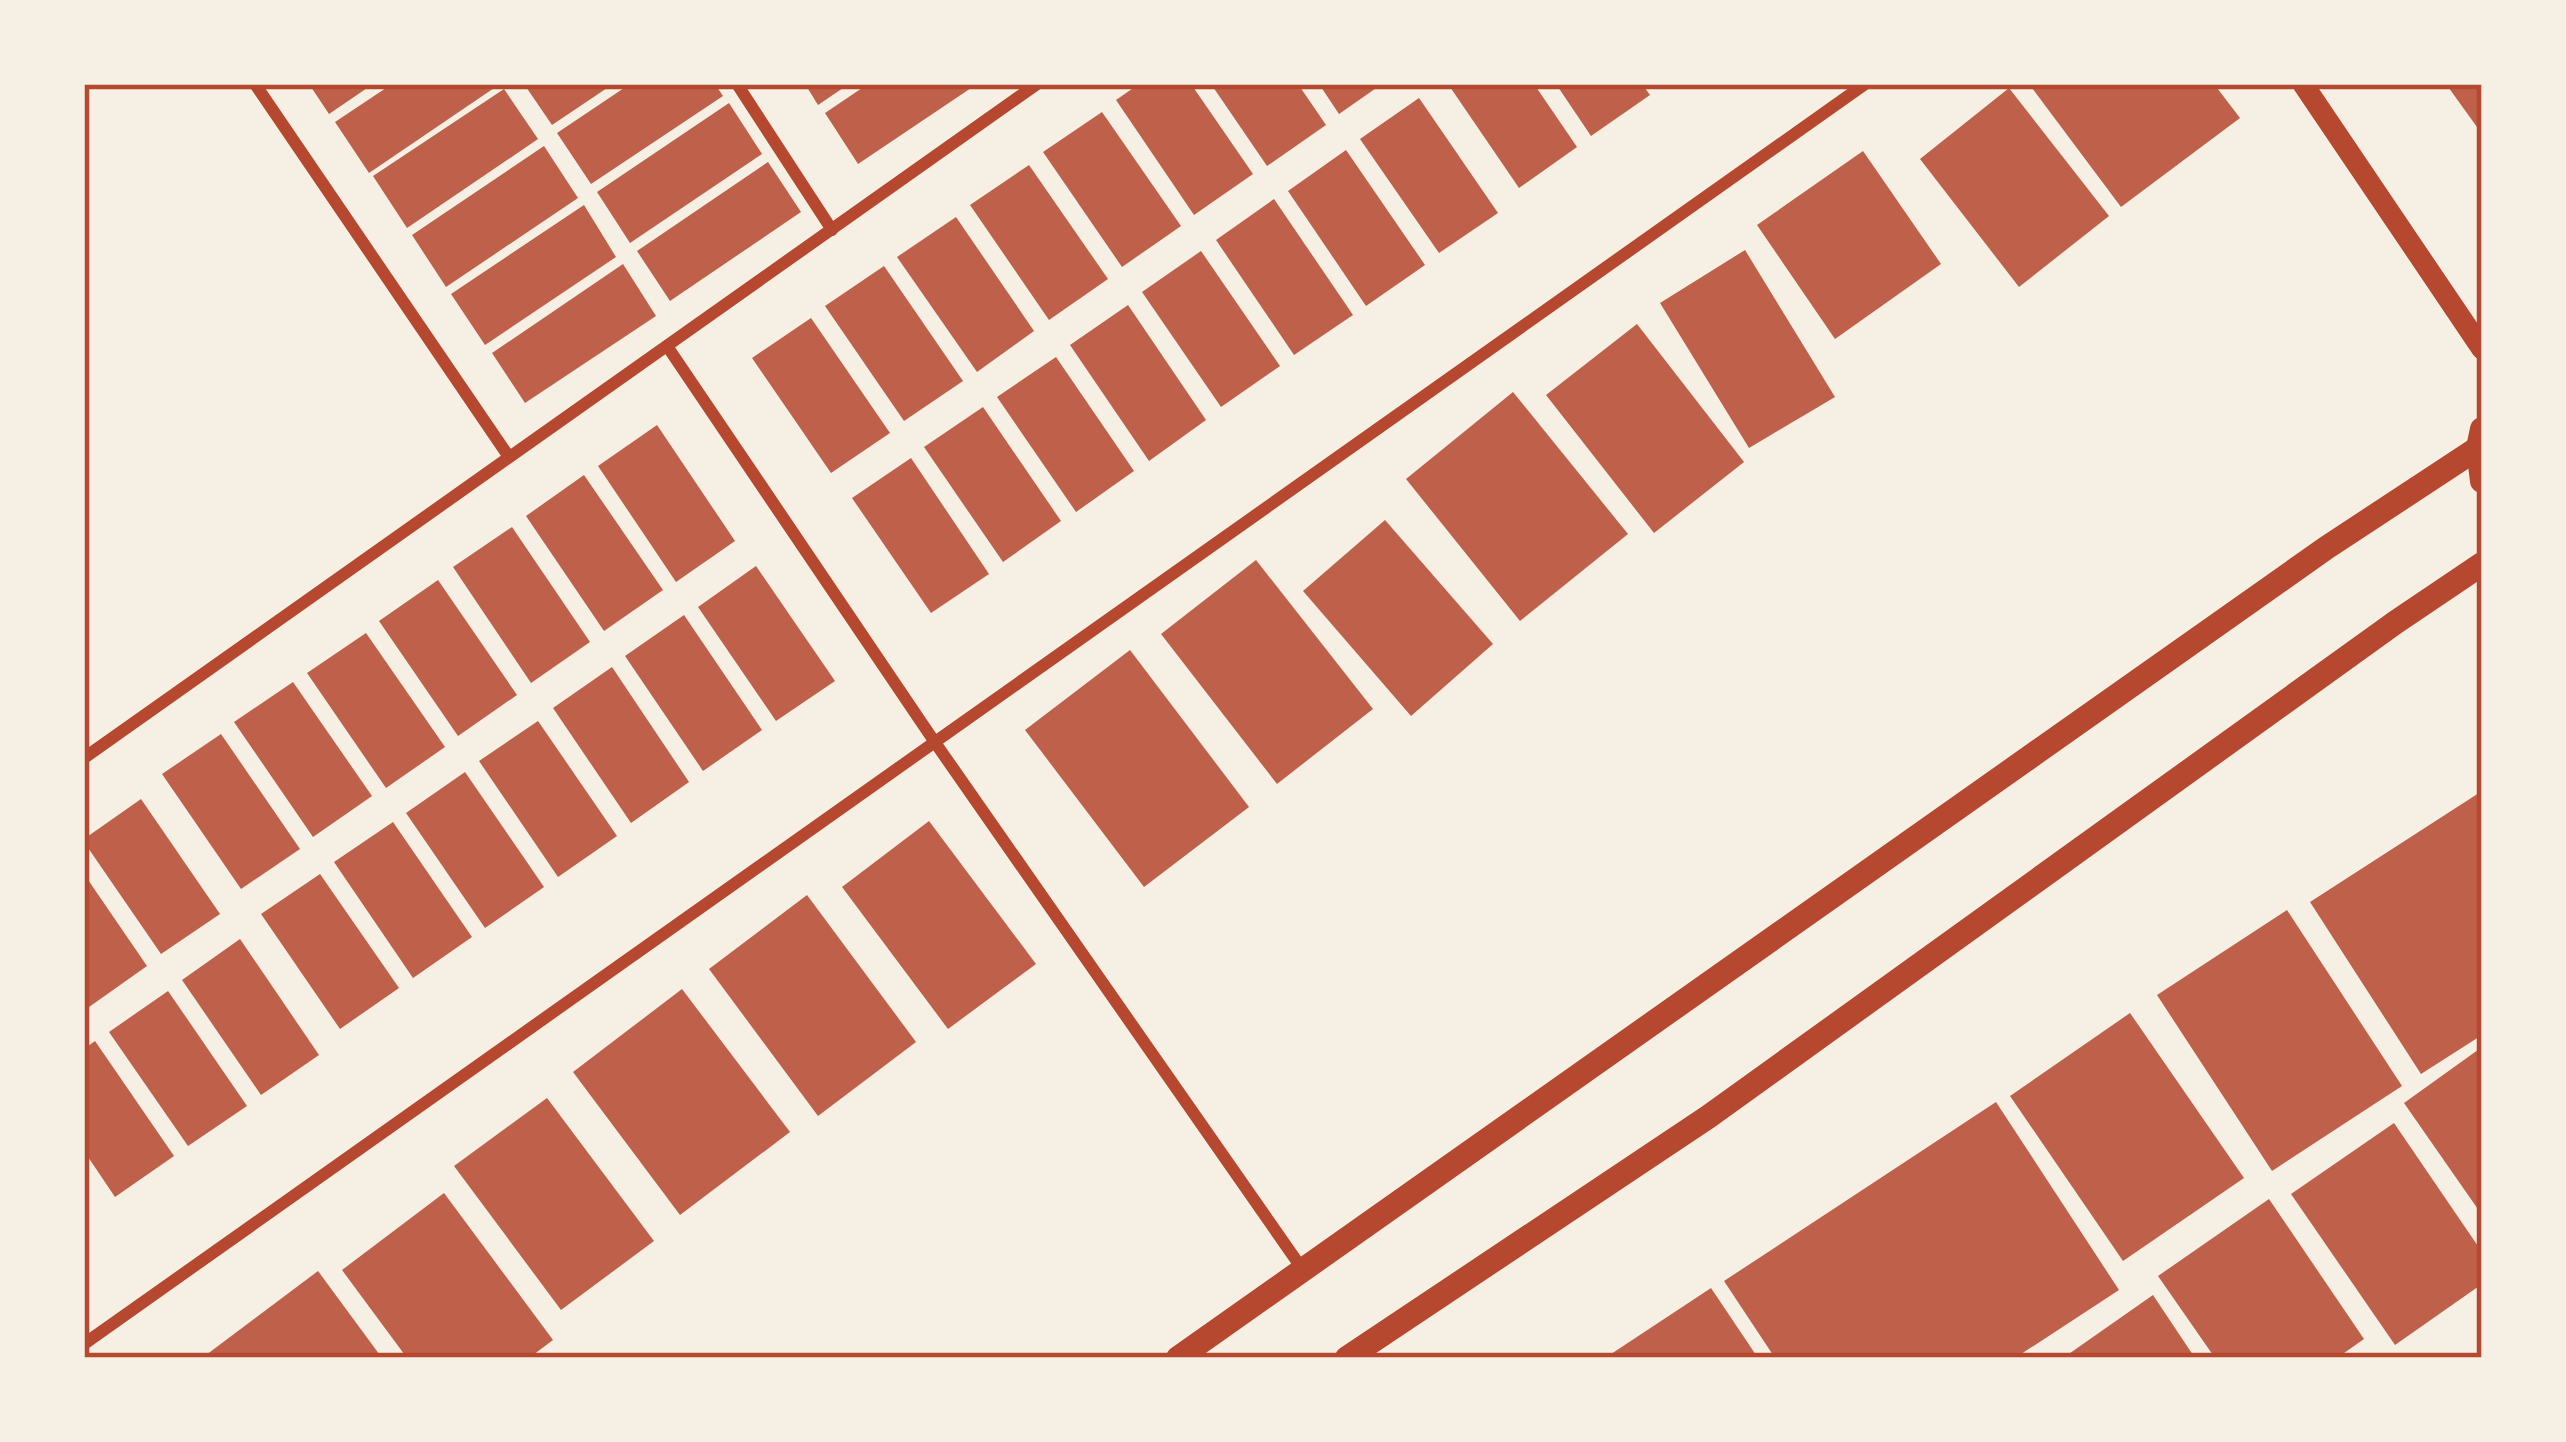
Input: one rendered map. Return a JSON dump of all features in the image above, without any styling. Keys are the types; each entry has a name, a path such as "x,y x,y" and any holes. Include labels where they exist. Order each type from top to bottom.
{"main road":[{"path":"2480,438 2482,481"},
{"path":"1178,1358 1211,1348 1303,1270 2480,438"},
{"path":"1347,1358 1708,1117 2482,564"}],"street":[{"path":"255,84 509,458"},
{"path":"737,84 832,230"},
{"path":"84,758 1037,84"},
{"path":"84,1344 1865,84"},
{"path":"2303,84 2482,349"},
{"path":"667,346 934,741 1303,1270"}],"building":[{"path":"309,84 373,84 329,114"},
{"path":"392,84 500,84 369,173 335,122"},
{"path":"524,84 613,84 552,125"},
{"path":"630,84 715,84 723,96 591,184 557,133"},
{"path":"805,84 849,84 818,105"},
{"path":"868,84 977,84 858,164 825,113"},
{"path":"1139,84 1191,84 1253,174 1194,215 1116,100"},
{"path":"1211,84 1298,84 1326,125 1267,166"},
{"path":"1319,84 1382,84 1339,114"},
{"path":"1448,84 1534,84 1577,147 1519,188"},
{"path":"1556,84 1642,84 1650,95 1591,136"},
{"path":"2029,84 2214,84 2240,118 2121,207"},
{"path":"2446,84 2482,84 2482,134"},
{"path":"2009,88 2109,216 2019,287 1920,159"},
{"path":"504,89 538,139 407,228 373,176"},
{"path":"1419,98 1498,213 1439,253 1360,139"},
{"path":"729,103 762,154 630,243 597,192"},
{"path":"1102,112 1181,226 1122,267 1043,152"},
{"path":"544,146 578,198 446,287 412,235"},
{"path":"1346,150 1425,265 1366,306 1288,191"},
{"path":"1863,151 1941,264 1835,339 1757,225"},
{"path":"768,162 801,212 670,301 637,251"},
{"path":"1029,165 1108,279 1049,320 970,205"},
{"path":"1274,199 1353,315 1294,355 1216,240"},
{"path":"584,205 616,257 485,345 451,294"},
{"path":"956,217 1034,331 977,372 897,257"},
{"path":"1745,250 1835,397 1749,448 1660,303"},
{"path":"1201,251 1280,366 1221,407 1142,292"},
{"path":"623,264 656,316 525,403 492,353"},
{"path":"884,266 963,381 904,421 825,306"},
{"path":"1128,305 1206,420 1149,461 1070,345"},
{"path":"811,318 890,433 831,473 752,358"},
{"path":"1637,324 1744,462 1654,533 1546,395"},
{"path":"1056,357 1134,471 1076,512 997,397"},
{"path":"1513,392 1628,534 1520,621 1406,479"},
{"path":"983,407 1061,521 1003,562 924,447"},
{"path":"657,425 735,541 676,582 598,466"},
{"path":"911,458 989,574 931,613 852,498"},
{"path":"584,475 663,590 604,631 526,516"},
{"path":"1385,520 1493,644 1411,716 1303,591"},
{"path":"512,527 590,642 531,683 453,567"},
{"path":"1256,560 1373,709 1277,784 1161,634"},
{"path":"756,566 835,681 776,721 698,607"},
{"path":"438,580 517,695 458,736 379,621"},
{"path":"684,615 762,730 703,771 625,656"},
{"path":"366,633 445,747 386,788 307,673"},
{"path":"1130,650 1249,807 1144,887 1025,730"},
{"path":"612,667 689,782 631,823 553,708"},
{"path":"293,682 372,796 313,837 234,722"},
{"path":"538,721 617,836 558,877 479,761"},
{"path":"221,734 300,849 241,889 162,774"},
{"path":"465,772 544,887 485,928 406,813"},
{"path":"2482,791 2482,1035 2421,1074 2310,902"},
{"path":"141,799 220,914 161,954 84,842"},
{"path":"929,821 1036,964 948,1029 842,887"},
{"path":"393,822 472,937 413,978 334,862"},
{"path":"84,874 147,966 89,1007 84,1000"},
{"path":"320,874 399,988 340,1029 261,914"},
{"path":"807,895 916,1042 818,1116 709,969"},
{"path":"2287,910 2402,1086 2272,1171 2157,995"},
{"path":"240,939 319,1055 261,1095 182,980"},
{"path":"682,989 790,1132 680,1215 573,1072"},
{"path":"168,991 247,1106 188,1146 109,1032"},
{"path":"2130,1013 2244,1178 2123,1261 2010,1096"},
{"path":"95,1041 174,1156 115,1197 84,1151 84,1049"},
{"path":"2482,1047 2482,1215 2404,1103"},
{"path":"547,1098 654,1241 561,1310 454,1166"},
{"path":"1996,1102 2119,1290 2015,1358 1775,1358 1724,1281"},
{"path":"2394,1123 2482,1252 2482,1284 2395,1345 2291,1194"},
{"path":"444,1193 553,1340 529,1358 407,1358 342,1270"},
{"path":"2269,1199 2364,1339 2337,1358 2215,1358 2158,1276"},
{"path":"318,1271 382,1358 202,1358"},
{"path":"1711,1288 1758,1358 1605,1358"},
{"path":"2153,1295 2195,1358 2063,1358"}]}
